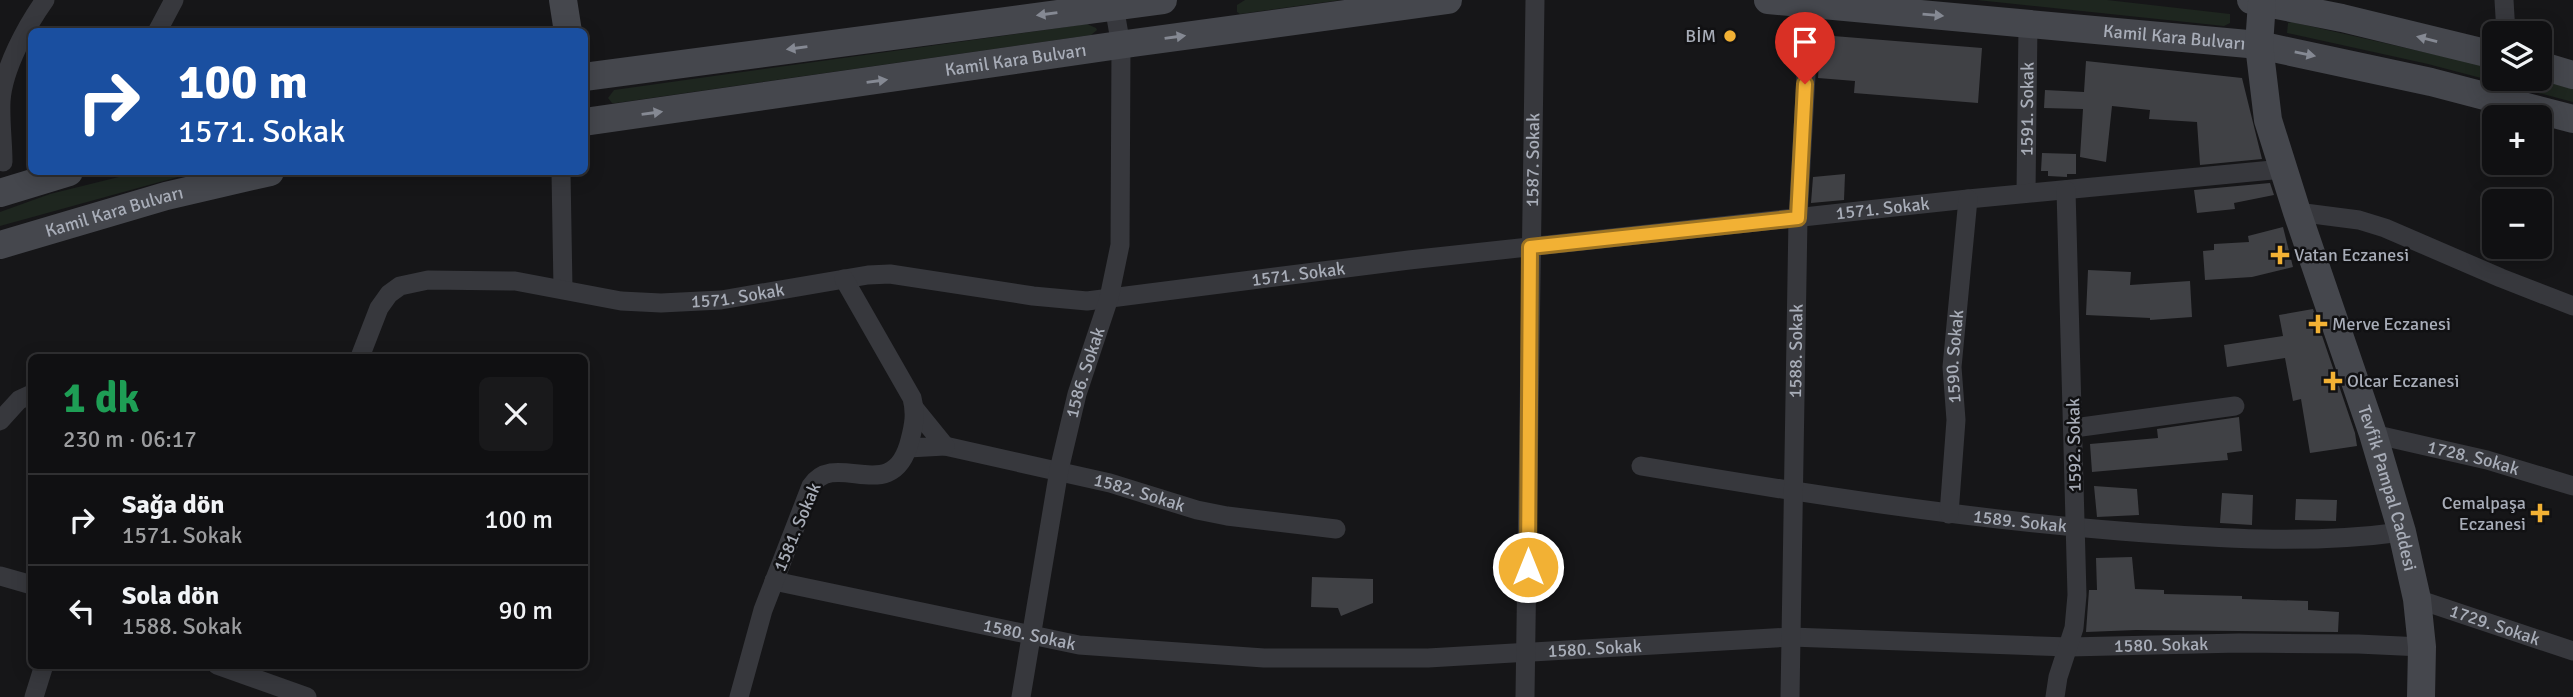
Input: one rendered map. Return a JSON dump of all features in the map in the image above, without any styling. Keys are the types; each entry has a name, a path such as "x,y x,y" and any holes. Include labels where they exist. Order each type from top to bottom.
{"main road":[{"path":"564,0 568,28"},
{"path":"588,76 1113,3 1164,0"},
{"name":"Kamil Kara Bulvarı","path":"588,121 1448,0"},
{"name":"Kamil Kara Bulvarı","path":"1768,0 2259,45 2431,82 2573,119"},
{"path":"2256,1 2342,18 2482,52"},
{"name":"Tevfik Pampal Caddesi","path":"2256,1 2268,120 2373,435 2402,532 2417,599 2422,647 2421,697"},
{"path":"2552,69 2573,75"},
{"path":"0,193 58,175"},
{"name":"Kamil Kara Bulvarı","path":"0,245 166,196 257,175"}],"street":[{"path":"36,181 2,162 1,100 14,56 32,18 45,0"},
{"path":"159,28 174,0"},
{"name":"1587. Sokak","path":"1525,697 1535,0"},
{"path":"2504,0 2505,21"},
{"name":"1586. Sokak","path":"1021,697 1059,470 1077,394 1109,298 1120,245 1121,46 1113,3"},
{"name":"1588. Sokak","path":"1790,697 1798,218 1810,4"},
{"name":"1591. Sokak","path":"2026,194 2028,24"},
{"name":"1571. Sokak","path":"360,354 379,308 389,294 400,286 428,280 515,281 621,301 690,302 890,274 1069,300 1109,298 1409,260 1968,199 2283,169"},
{"path":"561,175 563,289"},
{"name":"1592. Sokak","path":"2055,697 2058,677 2074,628 2077,595 2066,190"},
{"name":"1590. Sokak","path":"1949,514 1956,420 1952,367 1968,199"},
{"path":"2297,212 2359,220 2385,228 2573,306"},
{"path":"844,279 912,398 915,409 945,446"},
{"path":"0,421 19,400 28,396"},
{"path":"2074,428 2235,406"},
{"path":"908,448 915,409"},
{"name":"1728. Sokak","path":"2373,435 2487,460 2573,486"},
{"name":"1582. Sokak","path":"908,448 945,446 1059,470 1197,510 1336,529"},
{"name":"1581. Sokak","path":"739,697 763,610 811,486 818,476 828,472 884,474 903,461 908,448"},
{"name":"1589. Sokak","path":"1641,466 1794,492 1949,514 2076,527 2275,540 2328,540 2402,532"},
{"path":"0,576 28,584"},
{"name":"1580. Sokak","path":"774,581 1079,645 1252,657 1428,658 1791,637 2069,647 2252,643 2422,647"},
{"name":"1729. Sokak","path":"2417,599 2573,651"},
{"path":"34,697 43,669"},
{"path":"242,669 260,672 307,697"}],"shaded area":[{"path":"1245,0 1341,0 1240,14 1237,12 1237,5"},
{"path":"1977,0 2107,0 2230,14 2230,23 2224,26"},
{"path":"2288,23 2482,65 2482,78 2287,33"},
{"path":"1087,24 1097,30 1091,35 616,103 612,103 608,98 614,90"},
{"path":"2552,83 2573,89 2573,102 2531,91 2552,91"},
{"path":"127,175 185,175 0,226 0,212 50,194"}],"building":[{"path":"1821,35 1982,48 1978,103 1854,93 1855,81 1818,78"},
{"path":"2086,61 2242,78 2262,159 2200,165 2197,122 2149,119 2150,110 2112,106 2106,162 2080,157 2083,109 2044,108 2045,90 2084,92"},
{"path":"2042,153 2076,154 2076,174 2067,174 2067,177 2048,176 2048,171 2041,171"},
{"path":"1845,174 1844,200 1811,203 1813,177"},
{"path":"2270,183 2274,195 2234,203 2235,209 2197,213 2194,190"},
{"path":"2283,227 2293,267 2252,277 2205,280 2203,251 2214,250 2214,244 2249,242 2248,236"},
{"path":"2088,270 2131,272 2130,285 2190,281 2192,317 2150,320 2086,315"},
{"path":"2313,309 2357,446 2310,453 2301,399 2293,401 2285,358 2227,367 2224,345 2283,336 2279,315"},
{"path":"2239,417 2242,451 2227,453 2228,460 2092,472 2090,444 2158,438 2157,429"},
{"path":"2094,486 2137,489 2139,515 2097,517"},
{"path":"2222,493 2253,495 2252,525 2220,523"},
{"path":"2296,499 2337,500 2336,521 2295,520"},
{"path":"2132,557 2135,589 2164,590 2164,594 2308,601 2308,610 2339,612 2338,632 2086,632 2089,590 2097,590 2096,558"},
{"path":"1312,577 1373,579 1373,603 1341,616 1338,608 1311,607"}],"place":[{"name":"BİM","path":"1730,36"},
{"name":"Vatan Eczanesi","path":"2280,255"},
{"name":"Merve Eczanesi","path":"2318,324"},
{"name":"Olcar Eczanesi","path":"2333,381"},
{"name":"Cemalpaşa Eczanesi","path":"2540,513"}],"route":[{"path":"1528,567 1530,247 1798,218 1805,84"}]}
